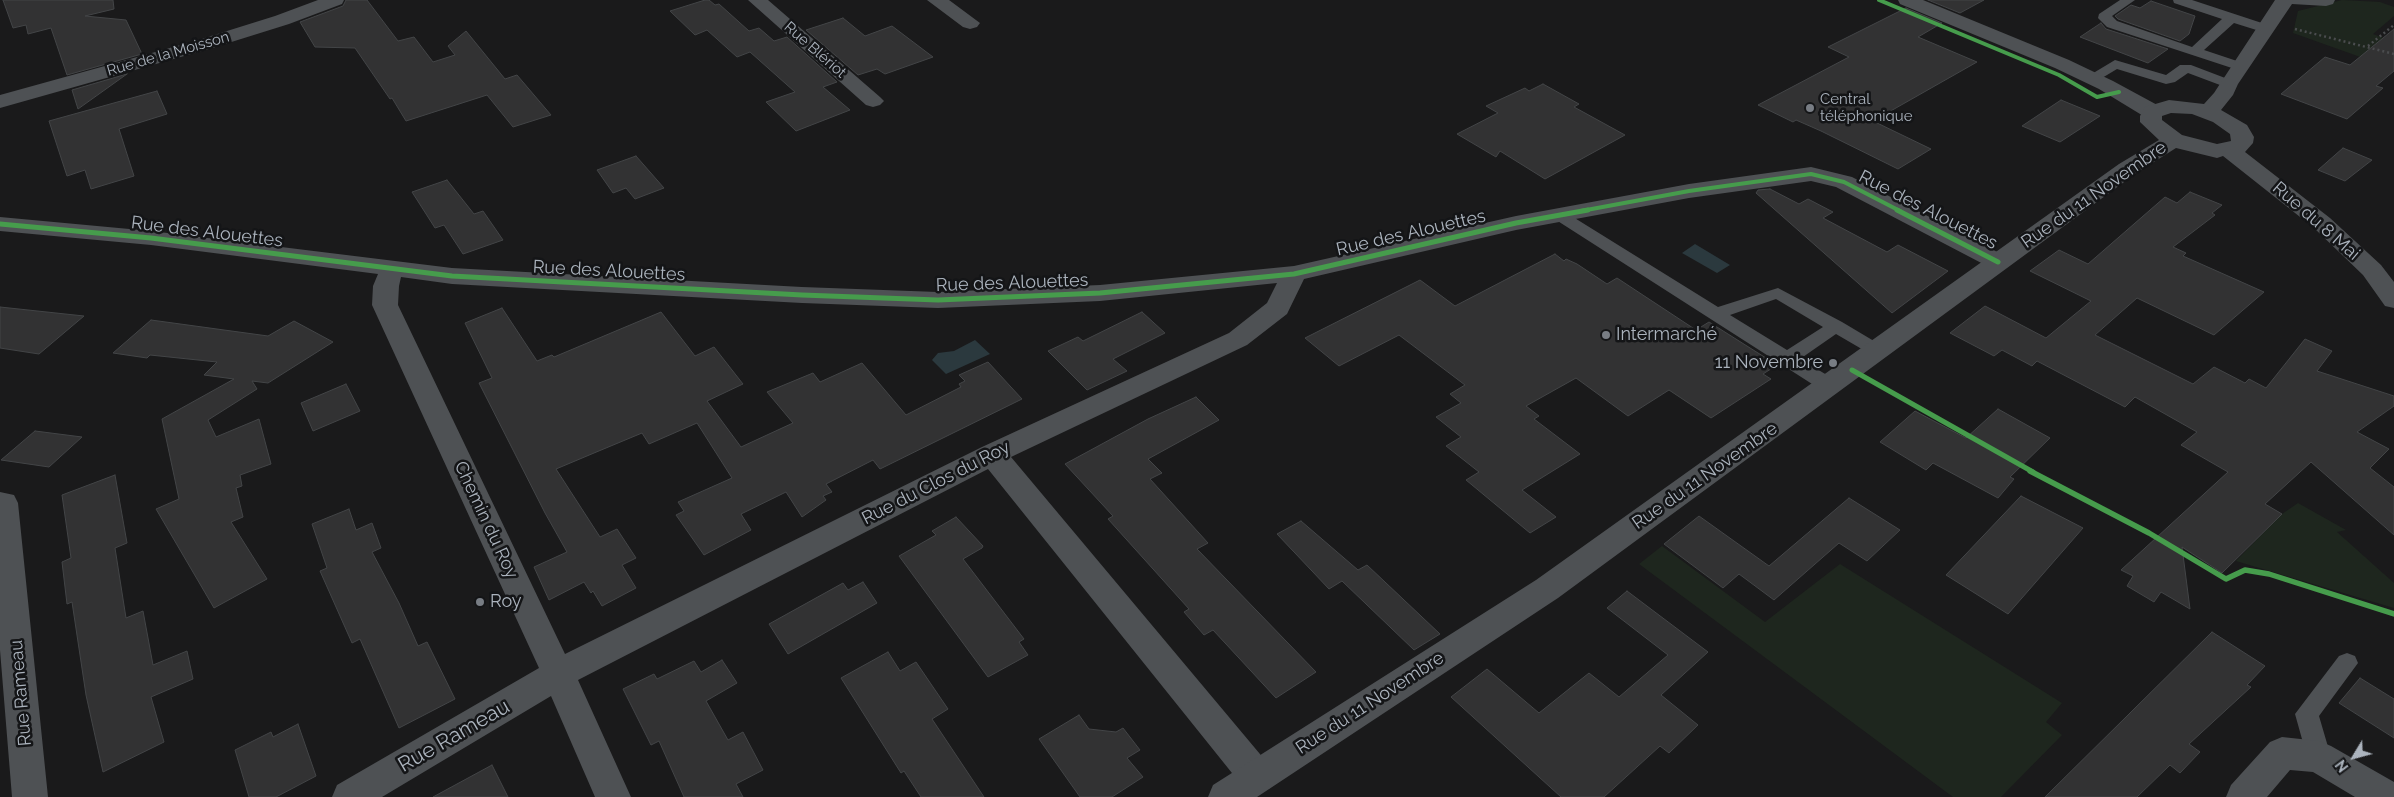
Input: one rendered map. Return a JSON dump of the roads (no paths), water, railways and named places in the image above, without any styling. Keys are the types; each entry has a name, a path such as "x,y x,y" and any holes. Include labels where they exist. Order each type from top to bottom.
{"street":[{"name":"Rue de la Moisson","path":"0,102 202,45 282,20 335,0"},
{"name":"Rue Blériot","path":"757,0 872,101"},
{"path":"936,0 970,23"},
{"path":"1907,0 2092,78 2153,112"},
{"path":"2208,112 2223,95 2228,84 2285,0"},
{"path":"2298,0 2326,0"},
{"path":"2170,106 2181,106 2208,112 2232,124 2243,137 2238,147 2229,150 2202,149 2174,140 2151,122 2150,116 2153,112 2170,106"},
{"name":"Rue du 11 Novembre","path":"1226,797 1547,589 1830,386 2127,169 2174,140"},
{"name":"Rue du 8 Mai","path":"2229,150 2322,223 2372,270 2394,300"},
{"name":"Rue des Alouettes","path":"0,224 151,238 452,276 802,295 938,300 1100,293 1294,274 1516,223 1689,191 1811,174 1844,182 1998,262"},
{"name":"Chemin du Roy","path":"392,269 386,286 385,305 558,674 613,797"},
{"name":"Rue du Clos du Roy","path":"558,674 992,454 1238,339 1278,308 1294,274"},
{"path":"992,454 1257,777"},
{"name":"Rue Rameau","path":"0,503 3,503 30,797"},
{"name":"Rue Rameau","path":"350,797 558,674"},
{"path":"2244,797 2282,753 2319,756 2387,797"}],"lane":[{"path":"2129,0 2106,14 2105,18 2112,24 2127,30 2241,67"},
{"path":"2179,0 2231,18 2268,26"},
{"path":"2194,52 2231,18"},
{"path":"2092,78 2114,64 2166,80 2185,68 2191,69 2228,84"},
{"path":"1559,215 1830,386"},
{"path":"1716,314 1778,293 1878,351"},
{"path":"1787,358 1836,326"},
{"path":"2319,756 2307,714 2347,663"}],"place":[{"name":"Central téléphonique","path":"1810,108"},
{"name":"Intermarché","path":"1606,335"},
{"name":"11 Novembre","path":"1833,363"},
{"name":"Roy","path":"480,602"}]}
